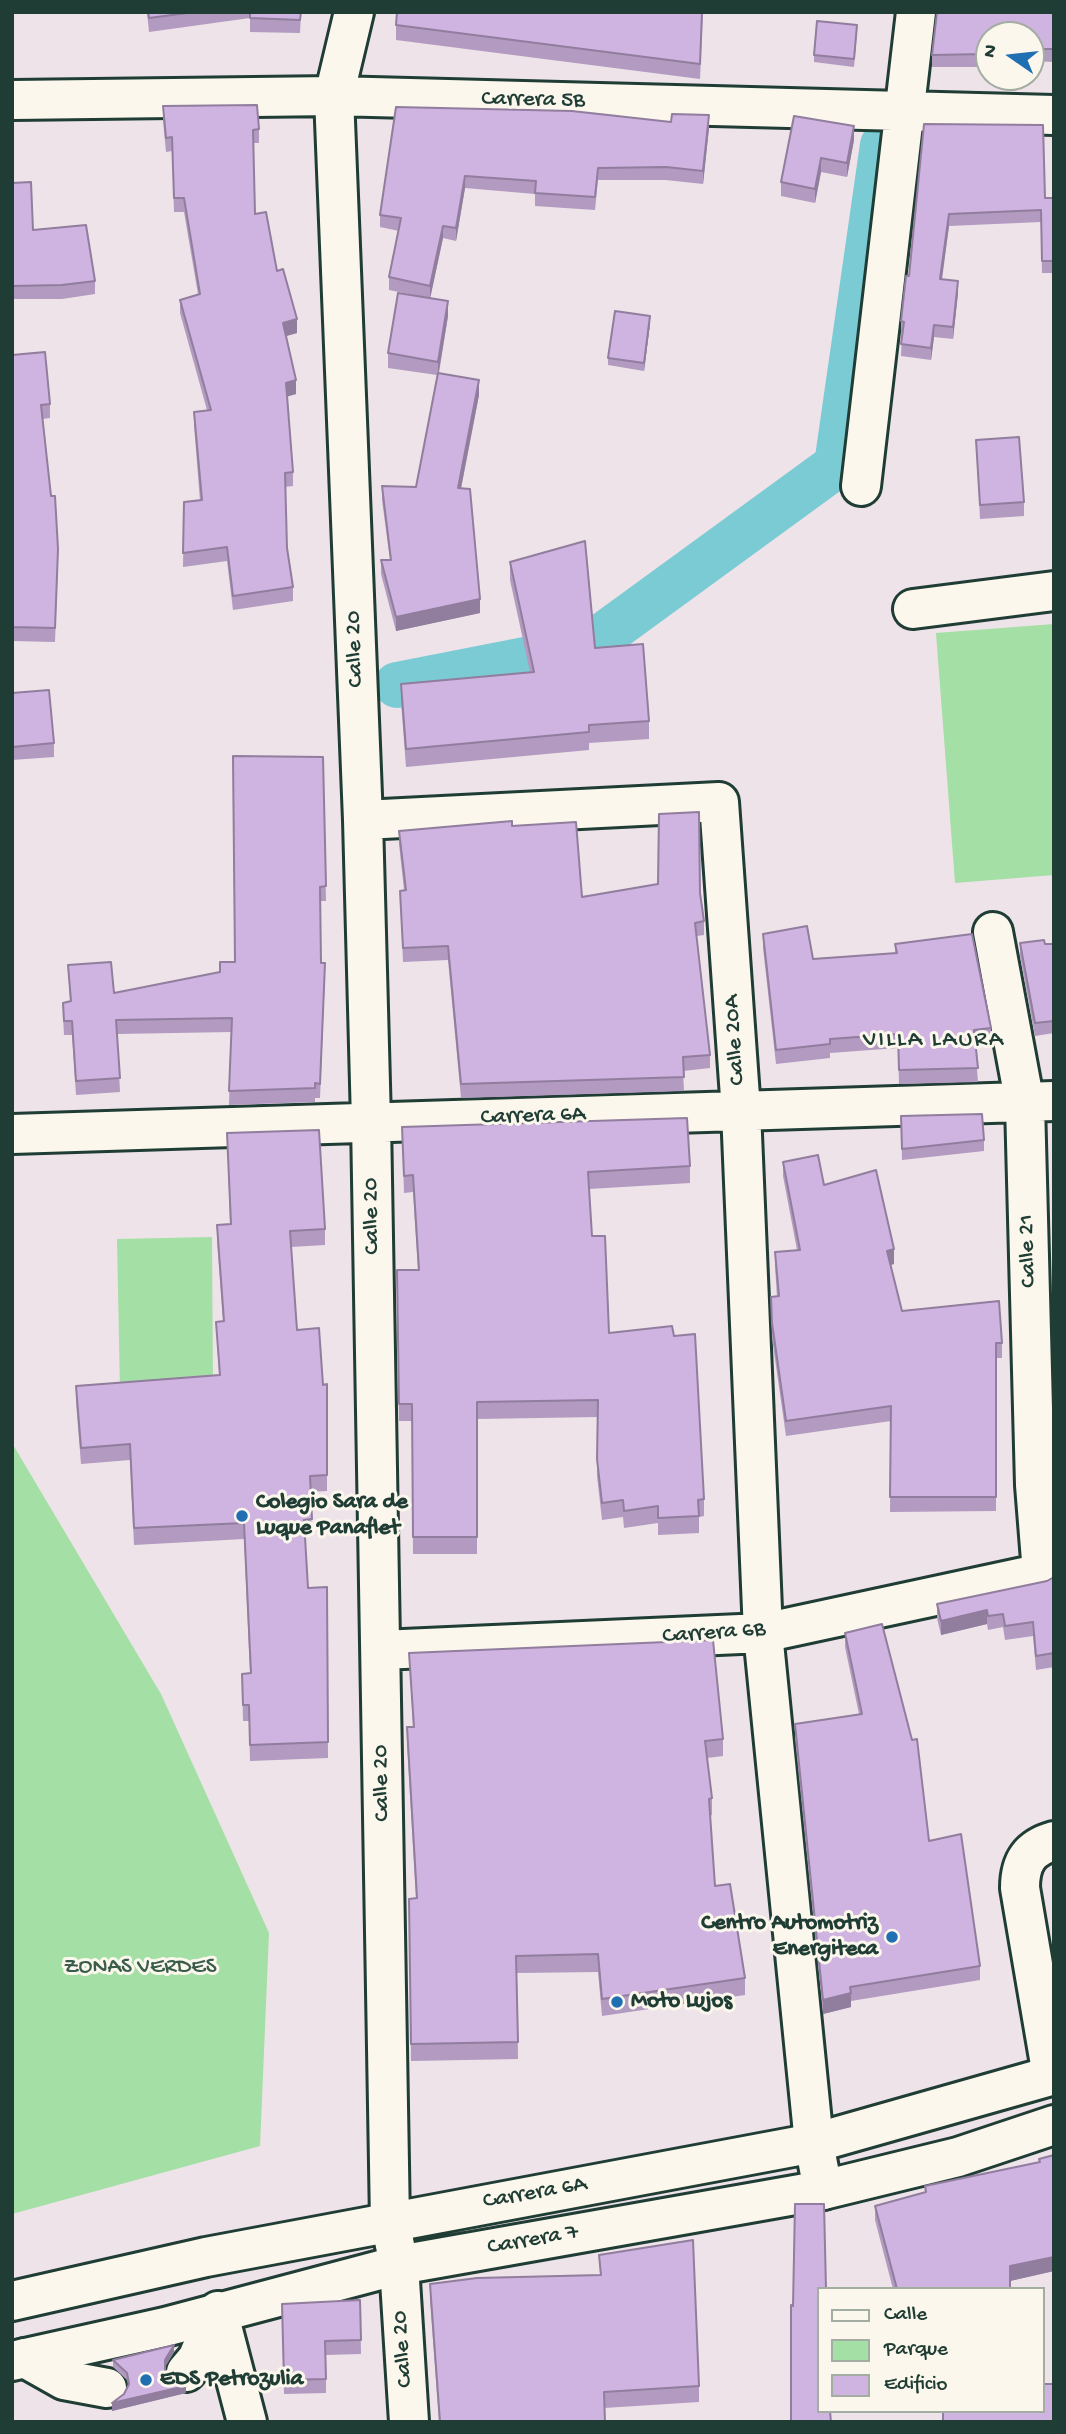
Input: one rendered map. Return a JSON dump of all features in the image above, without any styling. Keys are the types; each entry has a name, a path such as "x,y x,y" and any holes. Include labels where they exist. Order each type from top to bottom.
{"street":[{"name":"Calle 20","path":"354,12 334,96 363,820 371,1121 390,2221 399,2265 409,2422"},
{"path":"861,486 916,12"},
{"name":"Carrera 5B","path":"12,100 334,96 1054,115"},
{"path":"913,609 1054,591"},
{"name":"Calle 20A","path":"363,820 719,802 741,1111 763,1633 814,2143 823,2190"},
{"name":"Calle 21","path":"993,932 1039,1102 1035,1485 1042,1573"},
{"path":"1039,1102 1054,1186"},
{"name":"Carrera 6A","path":"12,1134 1039,1102"},
{"name":"Carrera 6B","path":"382,1650 763,1633 1042,1573"},
{"path":"1053,2075 1046,1984 1020,1873 1037,1846 1054,1841"},
{"name":"Carrera 6A","path":"12,2301 206,2257 814,2143 1053,2075"},
{"name":"Carrera 7","path":"19,2360 165,2327 399,2265 823,2190 958,2157 1054,2125"},
{"path":"186,2372 197,2359 218,2311"},
{"path":"218,2311 247,2422"},
{"path":"19,2360 64,2380 107,2388"}],"green space":[{"path":"1054,624 1054,875 955,883 936,633"},
{"path":"212,1237 213,1388 120,1390 117,1239"},
{"name":"ZONAS VERDES","path":"12,1443 161,1694 269,1933 260,2146 12,2214"}],"building":[{"path":"148,12 195,12 149,18"},
{"path":"250,12 301,12 300,20 250,18"},
{"path":"397,12 702,12 700,64 396,25"},
{"path":"937,12 1054,12 1054,49 1045,49 1045,21 975,21 975,54 932,55"},
{"path":"817,21 857,25 854,59 814,55"},
{"path":"257,105 259,129 253,130 255,214 266,212 277,271 283,269 297,319 283,323 296,380 286,383 293,472 285,473 287,548 293,587 233,596 227,547 183,553 184,502 202,500 194,412 211,410 180,300 200,294 184,198 174,198 172,137 166,138 163,106"},
{"path":"396,107 572,111 671,122 672,114 709,115 703,171 666,167 598,168 595,197 535,193 536,181 465,176 456,228 443,226 430,286 389,277 401,218 380,215"},
{"path":"794,116 854,126 847,163 821,158 815,189 781,182"},
{"path":"924,124 1043,125 1045,198 1054,198 1054,261 1042,261 1041,210 949,214 940,279 958,281 953,327 934,325 931,348 901,344 904,322 901,321 906,276 909,276"},
{"path":"31,182 33,230 86,225 95,281 12,286 12,183"},
{"path":"398,293 448,301 438,362 388,353"},
{"path":"615,311 650,316 644,363 608,358"},
{"path":"45,352 50,404 41,405 51,496 55,496 58,549 55,628 12,627 12,355"},
{"path":"438,373 479,380 458,488 470,489 480,599 396,617 381,560 391,560 382,486 416,487"},
{"path":"1019,437 1024,502 980,505 976,440"},
{"path":"585,541 595,648 643,644 649,721 589,725 589,732 406,749 401,684 534,672 510,562"},
{"path":"49,690 54,743 12,747 12,693"},
{"path":"233,756 323,757 326,886 320,887 321,963 325,963 320,1084 315,1083 315,1088 229,1091 232,1018 116,1020 120,1078 76,1081 72,1021 64,1021 63,1003 71,1001 68,965 111,962 114,993 220,972 220,962 235,962"},
{"path":"699,812 700,893 704,921 695,923 710,1055 683,1057 684,1077 461,1084 448,946 403,948 400,891 406,890 399,831 512,821 512,826 576,822 582,897 658,884 659,814"},
{"path":"807,926 813,959 897,953 895,944 972,934 991,1028 974,1030 978,1068 899,1070 898,1034 830,1039 830,1044 776,1050 763,934"},
{"path":"1044,940 1045,944 1054,944 1054,1021 1035,1023 1020,943"},
{"path":"982,1114 984,1140 902,1149 901,1116"},
{"path":"687,1118 690,1166 588,1172 592,1236 605,1236 609,1333 672,1326 674,1336 695,1334 704,1499 698,1500 699,1516 658,1518 658,1506 624,1511 623,1500 602,1503 597,1459 598,1400 477,1402 477,1537 413,1537 412,1404 399,1404 397,1270 419,1270 413,1175 404,1176 402,1127"},
{"path":"319,1130 325,1229 290,1231 297,1330 319,1328 323,1385 327,1384 327,1475 310,1476 312,1519 304,1520 308,1588 327,1587 328,1742 250,1745 249,1705 243,1705 242,1674 251,1673 244,1523 134,1528 130,1444 81,1448 76,1386 220,1375 216,1322 224,1321 217,1225 231,1224 227,1133"},
{"path":"818,1155 824,1185 876,1170 894,1249 887,1251 902,1311 999,1301 1002,1343 996,1343 996,1497 890,1497 891,1406 786,1421 772,1323 771,1297 779,1296 775,1252 800,1250 783,1162"},
{"path":"1054,1577 1054,1653 1036,1656 1033,1622 1005,1626 1003,1614 988,1616 987,1610 941,1621 937,1604 1047,1581"},
{"path":"882,1624 912,1740 917,1739 929,1841 961,1834 980,1966 850,1987 851,1993 823,2000 795,1724 862,1714 845,1633"},
{"path":"713,1640 723,1739 705,1741 712,1798 709,1799 715,1886 730,1884 745,1978 602,1999 598,1954 516,1956 518,2042 411,2044 409,1899 417,1898 407,1727 414,1727 409,1653"},
{"path":"1054,2155 1054,2257 1010,2266 1010,2287 896,2287 875,2206 926,2192 925,2186 1040,2162 1039,2159"},
{"path":"795,2204 824,2204 826,2287 818,2287 818,2413 830,2413 831,2422 791,2422 791,2305 793,2306"},
{"path":"693,2240 699,2386 604,2392 605,2422 440,2422 430,2284 477,2278 601,2275 599,2255"},
{"path":"360,2300 361,2340 325,2341 326,2379 284,2380 282,2304"},
{"path":"174,2345 165,2360 165,2371 172,2382 186,2386 112,2403 124,2394 129,2384 127,2373 113,2360"},
{"path":"1045,2384 1054,2384 1054,2422 943,2422 943,2413 1045,2413"}],"waterway":[{"path":"397,685 586,648 837,465 883,145"}],"place":[{"name":"Colegio Sara de Luque Panaflet","path":"242,1516"},
{"name":"Centro Automotriz Energiteca","path":"892,1937"},
{"name":"Moto Lujos","path":"617,2002"},
{"name":"EDS Petrozulia","path":"146,2380"}],"district":[{"name":"VILLA LAURA","path":"934,1041"}]}
